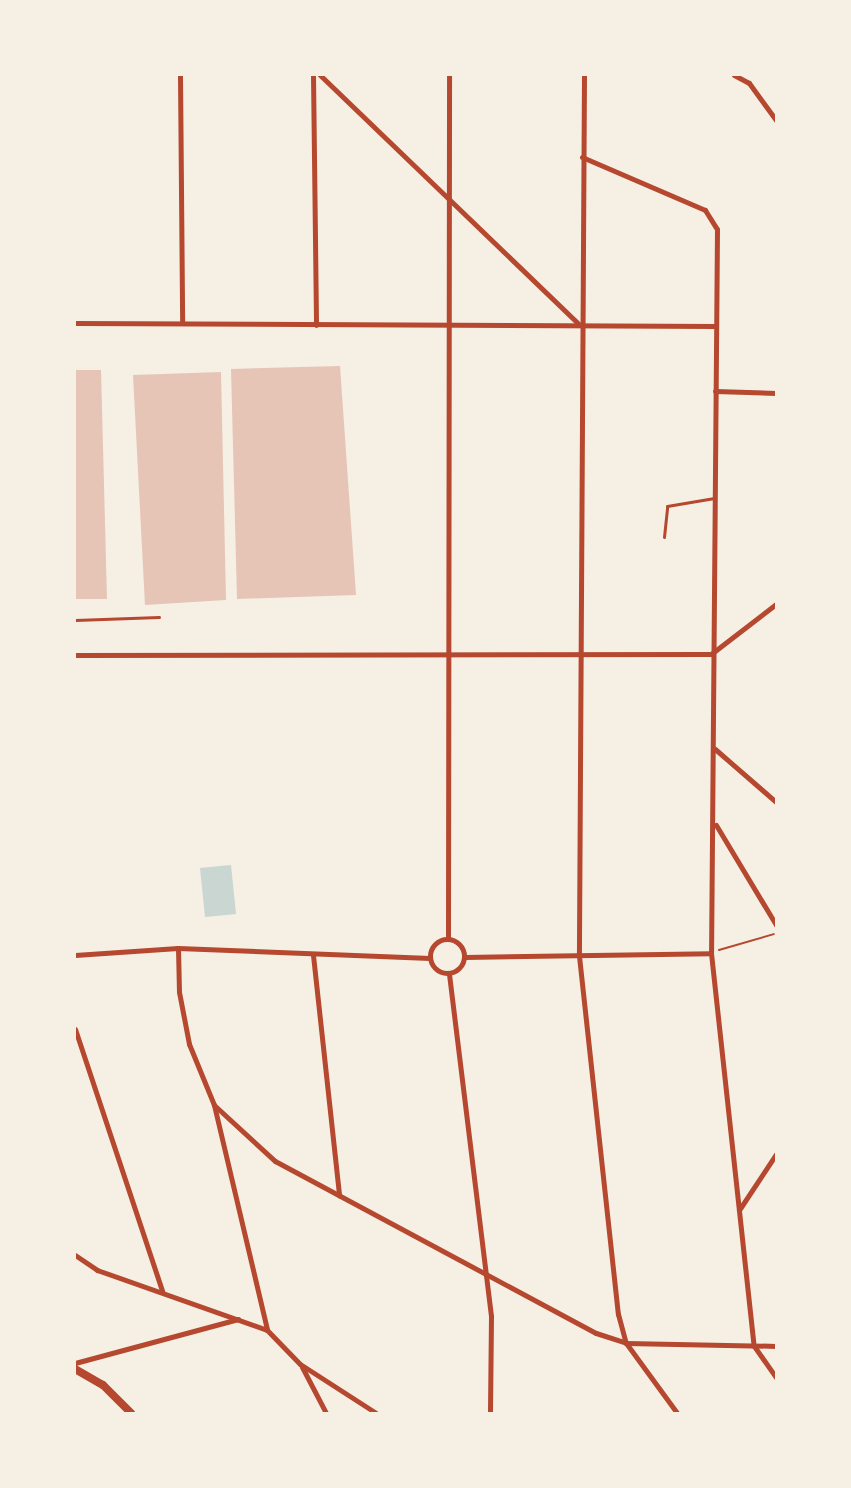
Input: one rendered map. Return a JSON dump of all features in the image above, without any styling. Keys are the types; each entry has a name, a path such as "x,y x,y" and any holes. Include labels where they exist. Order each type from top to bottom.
{"main road":[{"path":"75,1369 103,1385 131,1413"}],"street":[{"path":"180,75 182,323"},
{"path":"313,75 316,325"},
{"path":"320,75 579,324"},
{"path":"448,939 450,326 447,195 449,75"},
{"path":"584,75 579,324 579,956 618,1314 627,1343 676,1413"},
{"path":"734,75 749,83 776,120"},
{"path":"582,157 705,210 713,219 717,229 711,654 715,824 711,953 754,1346 776,1377"},
{"path":"75,323 716,326"},
{"path":"715,391 776,393"},
{"path":"75,655 448,652 711,654 776,604"},
{"path":"714,749 776,802"},
{"path":"715,824 776,925"},
{"path":"449,974 435,968 430,958 432,947 448,939 458,943 465,957"},
{"path":"75,955 178,948 313,956 430,958"},
{"path":"178,948 179,992 189,1044 214,1105 267,1330"},
{"path":"449,974 465,957 711,953"},
{"path":"313,956 339,1196"},
{"path":"449,974 493,1355 490,1413"},
{"path":"75,1029 162,1291"},
{"path":"214,1105 275,1161 485,1276 627,1343 776,1346"},
{"path":"738,1210 776,1154"},
{"path":"75,1255 97,1270 239,1318 267,1330 300,1364 376,1413"},
{"path":"75,1363 239,1318"},
{"path":"300,1364 326,1413"}],"lane":[{"path":"664,537 667,506 714,498"},
{"path":"75,620 159,617"}],"path":[{"path":"711,953 776,933"}],"shaded area":[{"path":"231,865 236,914 205,917 200,868"}],"building":[{"path":"340,366 356,595 237,599 231,369"},
{"path":"75,370 101,370 107,599 75,599"},
{"path":"221,372 226,600 145,605 133,375"}]}
